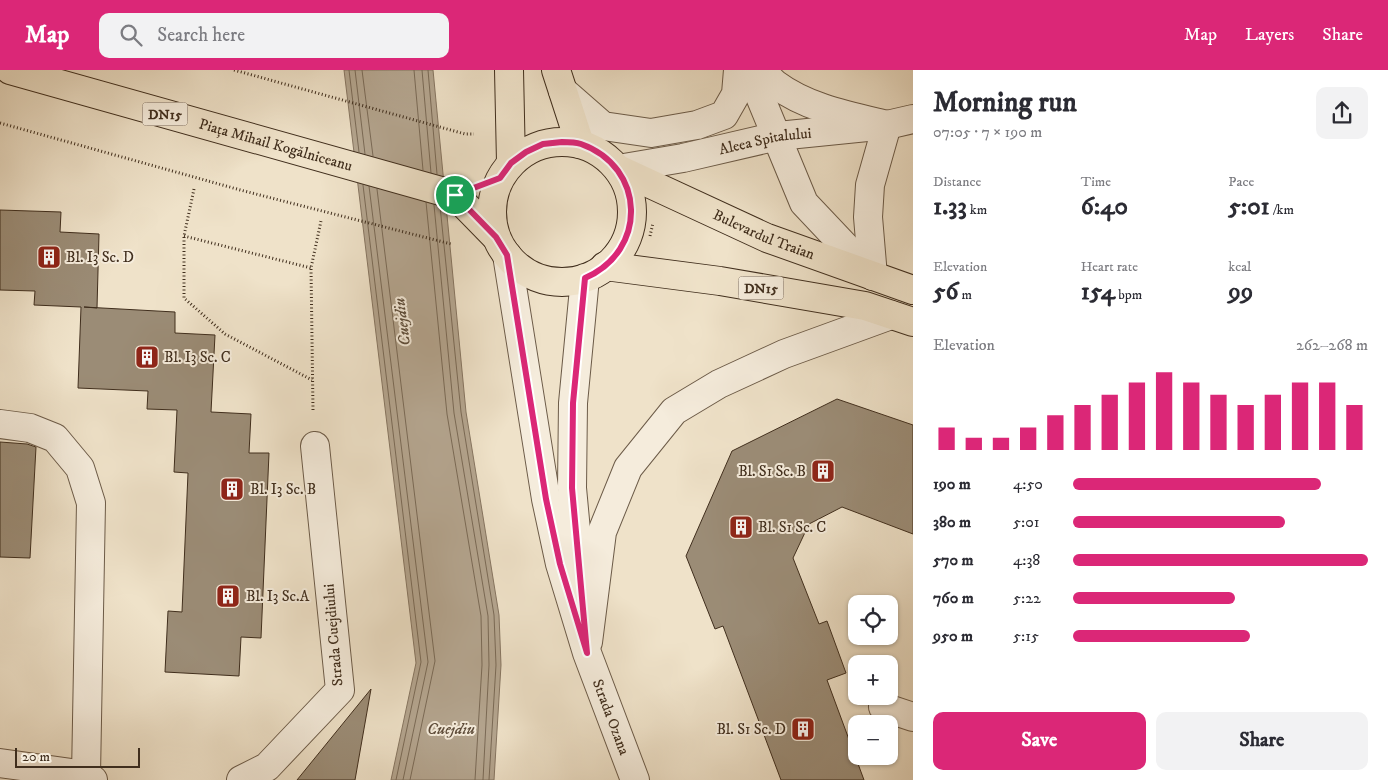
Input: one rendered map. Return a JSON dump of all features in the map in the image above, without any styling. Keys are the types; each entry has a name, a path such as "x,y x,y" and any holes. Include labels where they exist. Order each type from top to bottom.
{"main road":[{"name":"Piața Mihail Kogălniceanu","path":"10,70 320,159 455,195"},
{"path":"502,246 492,217 493,197 506,170 509,70"},
{"path":"559,80 580,144"},
{"path":"455,195 506,170 526,152 543,144 562,142 580,144 608,159 618,169 630,193 632,221 623,246 595,272"},
{"name":"Bulevardul Traian","path":"618,169 767,238 913,290"},
{"name":"DN15","path":"455,195 519,267 534,276 551,281 568,282 595,272 720,281 864,306 902,319"}],"street":[{"path":"559,80 603,126 651,133 697,125 724,115 736,94 738,70"},
{"path":"749,70 778,136 804,203 873,276"},
{"path":"762,70 775,84 806,101 838,113 887,125 870,185 868,217 873,276"},
{"name":"Aleea Spitalului","path":"618,169 683,158 778,136 887,125 913,118"},
{"name":"Strada Ozana","path":"502,246 546,499 560,564 587,653 635,780"},
{"name":"Strada Ozana","path":"587,653 572,488 573,403 595,272"},
{"path":"587,653 602,532 628,468 674,410 720,384 784,354 902,319"},
{"path":"0,424 30,428 55,438 80,468 91,503 90,778 0,763"},
{"name":"Strada Cuejdiului","path":"242,780 267,767 340,690 315,446"},
{"path":"883,707 913,717"}],"path":[{"path":"0,123 244,191 427,238"},
{"path":"194,189 184,236 184,298 225,334 312,380"},
{"path":"315,446 312,380 311,268 321,221"},
{"path":"184,236 311,268"}],"water":[{"name":"Cuejdiu","path":"344,70 433,70 466,412 499,615 501,665 494,780 391,780 416,663"}],"building":[{"path":"0,210 61,212 60,232 99,234 97,308 175,312 175,333 215,335 211,412 251,414 249,453 269,453 261,638 241,637 239,676 165,672 168,611 182,612 188,473 174,472 177,410 147,409 148,391 78,388 81,307 34,305 35,291 0,290"},
{"path":"837,399 913,425 913,534 842,507 809,524 793,558 819,624 827,621 846,673 827,680 848,737 848,765 858,765 864,780 781,780 723,626 715,629 686,556 732,451"},
{"path":"0,442 27,444 36,447 30,558 0,557"},
{"path":"371,689 355,780 297,780"}],"place":[{"name":"Bl. I3 Sc. D","path":"49,257"},
{"name":"Bl. I3 Sc. C","path":"147,357"},
{"name":"Bl. S1 Sc. B","path":"823,471"},
{"name":"Bl. I3 Sc. B","path":"232,489"},
{"name":"Bl. S1 Sc. C","path":"741,527"},
{"name":"Bl. I3 Sc.A","path":"228,596"},
{"name":"Bl. S1 Sc. D","path":"803,729"}],"route":[{"path":"562,142 580,144 608,159 618,169 630,193 632,221 623,246 606,266 585,278 579,333 573,403 572,488 587,653 560,564 546,499 507,255 496,237 455,195 500,178 511,163 526,152 543,144 562,142"}]}
